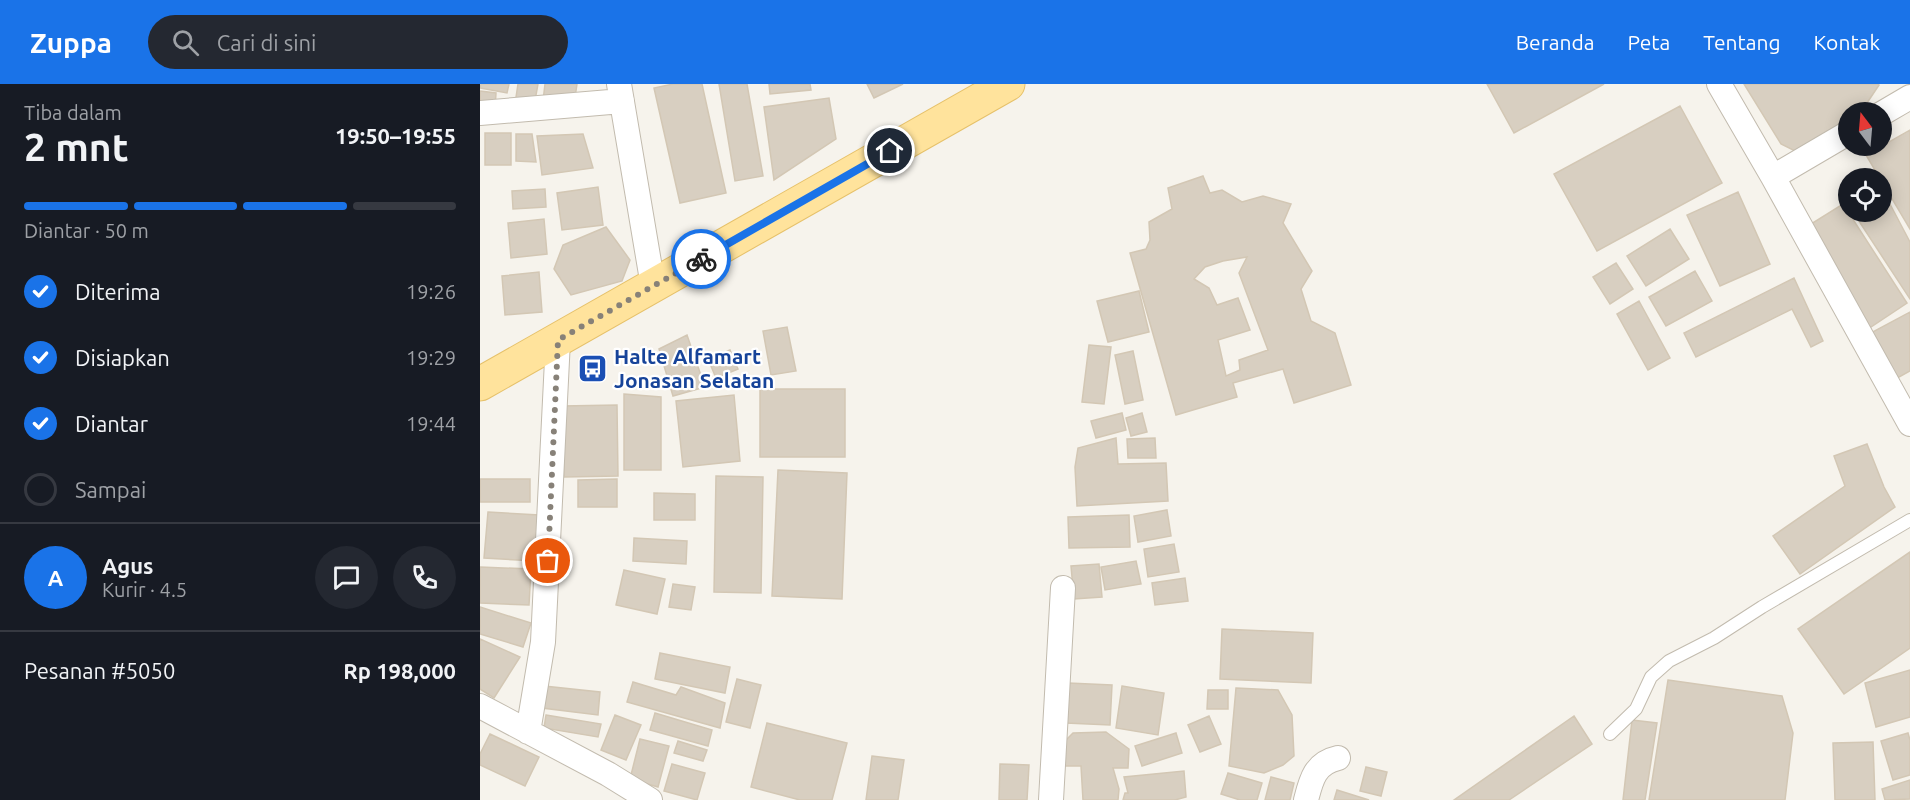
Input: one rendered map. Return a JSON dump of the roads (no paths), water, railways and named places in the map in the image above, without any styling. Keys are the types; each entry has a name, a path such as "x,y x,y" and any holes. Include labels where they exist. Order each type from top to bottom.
{"main road":[{"path":"480,384 1008,84"}],"street":[{"path":"1719,84 1910,424"},
{"path":"480,113 621,92 653,286"},
{"path":"1892,108 1910,97"},
{"path":"1773,177 1838,139"},
{"path":"528,732 543,642 558,340"},
{"path":"1051,800 1063,588"},
{"path":"480,706 608,774 650,800"},
{"path":"1306,800 1312,776 1321,765 1338,758"}],"lane":[{"path":"1610,734 1636,709 1651,676 1669,661 1714,638 1802,582 1910,520"}],"place":[{"name":"Halte Alfamart Jonasan Selatan","path":"593,369"}]}
